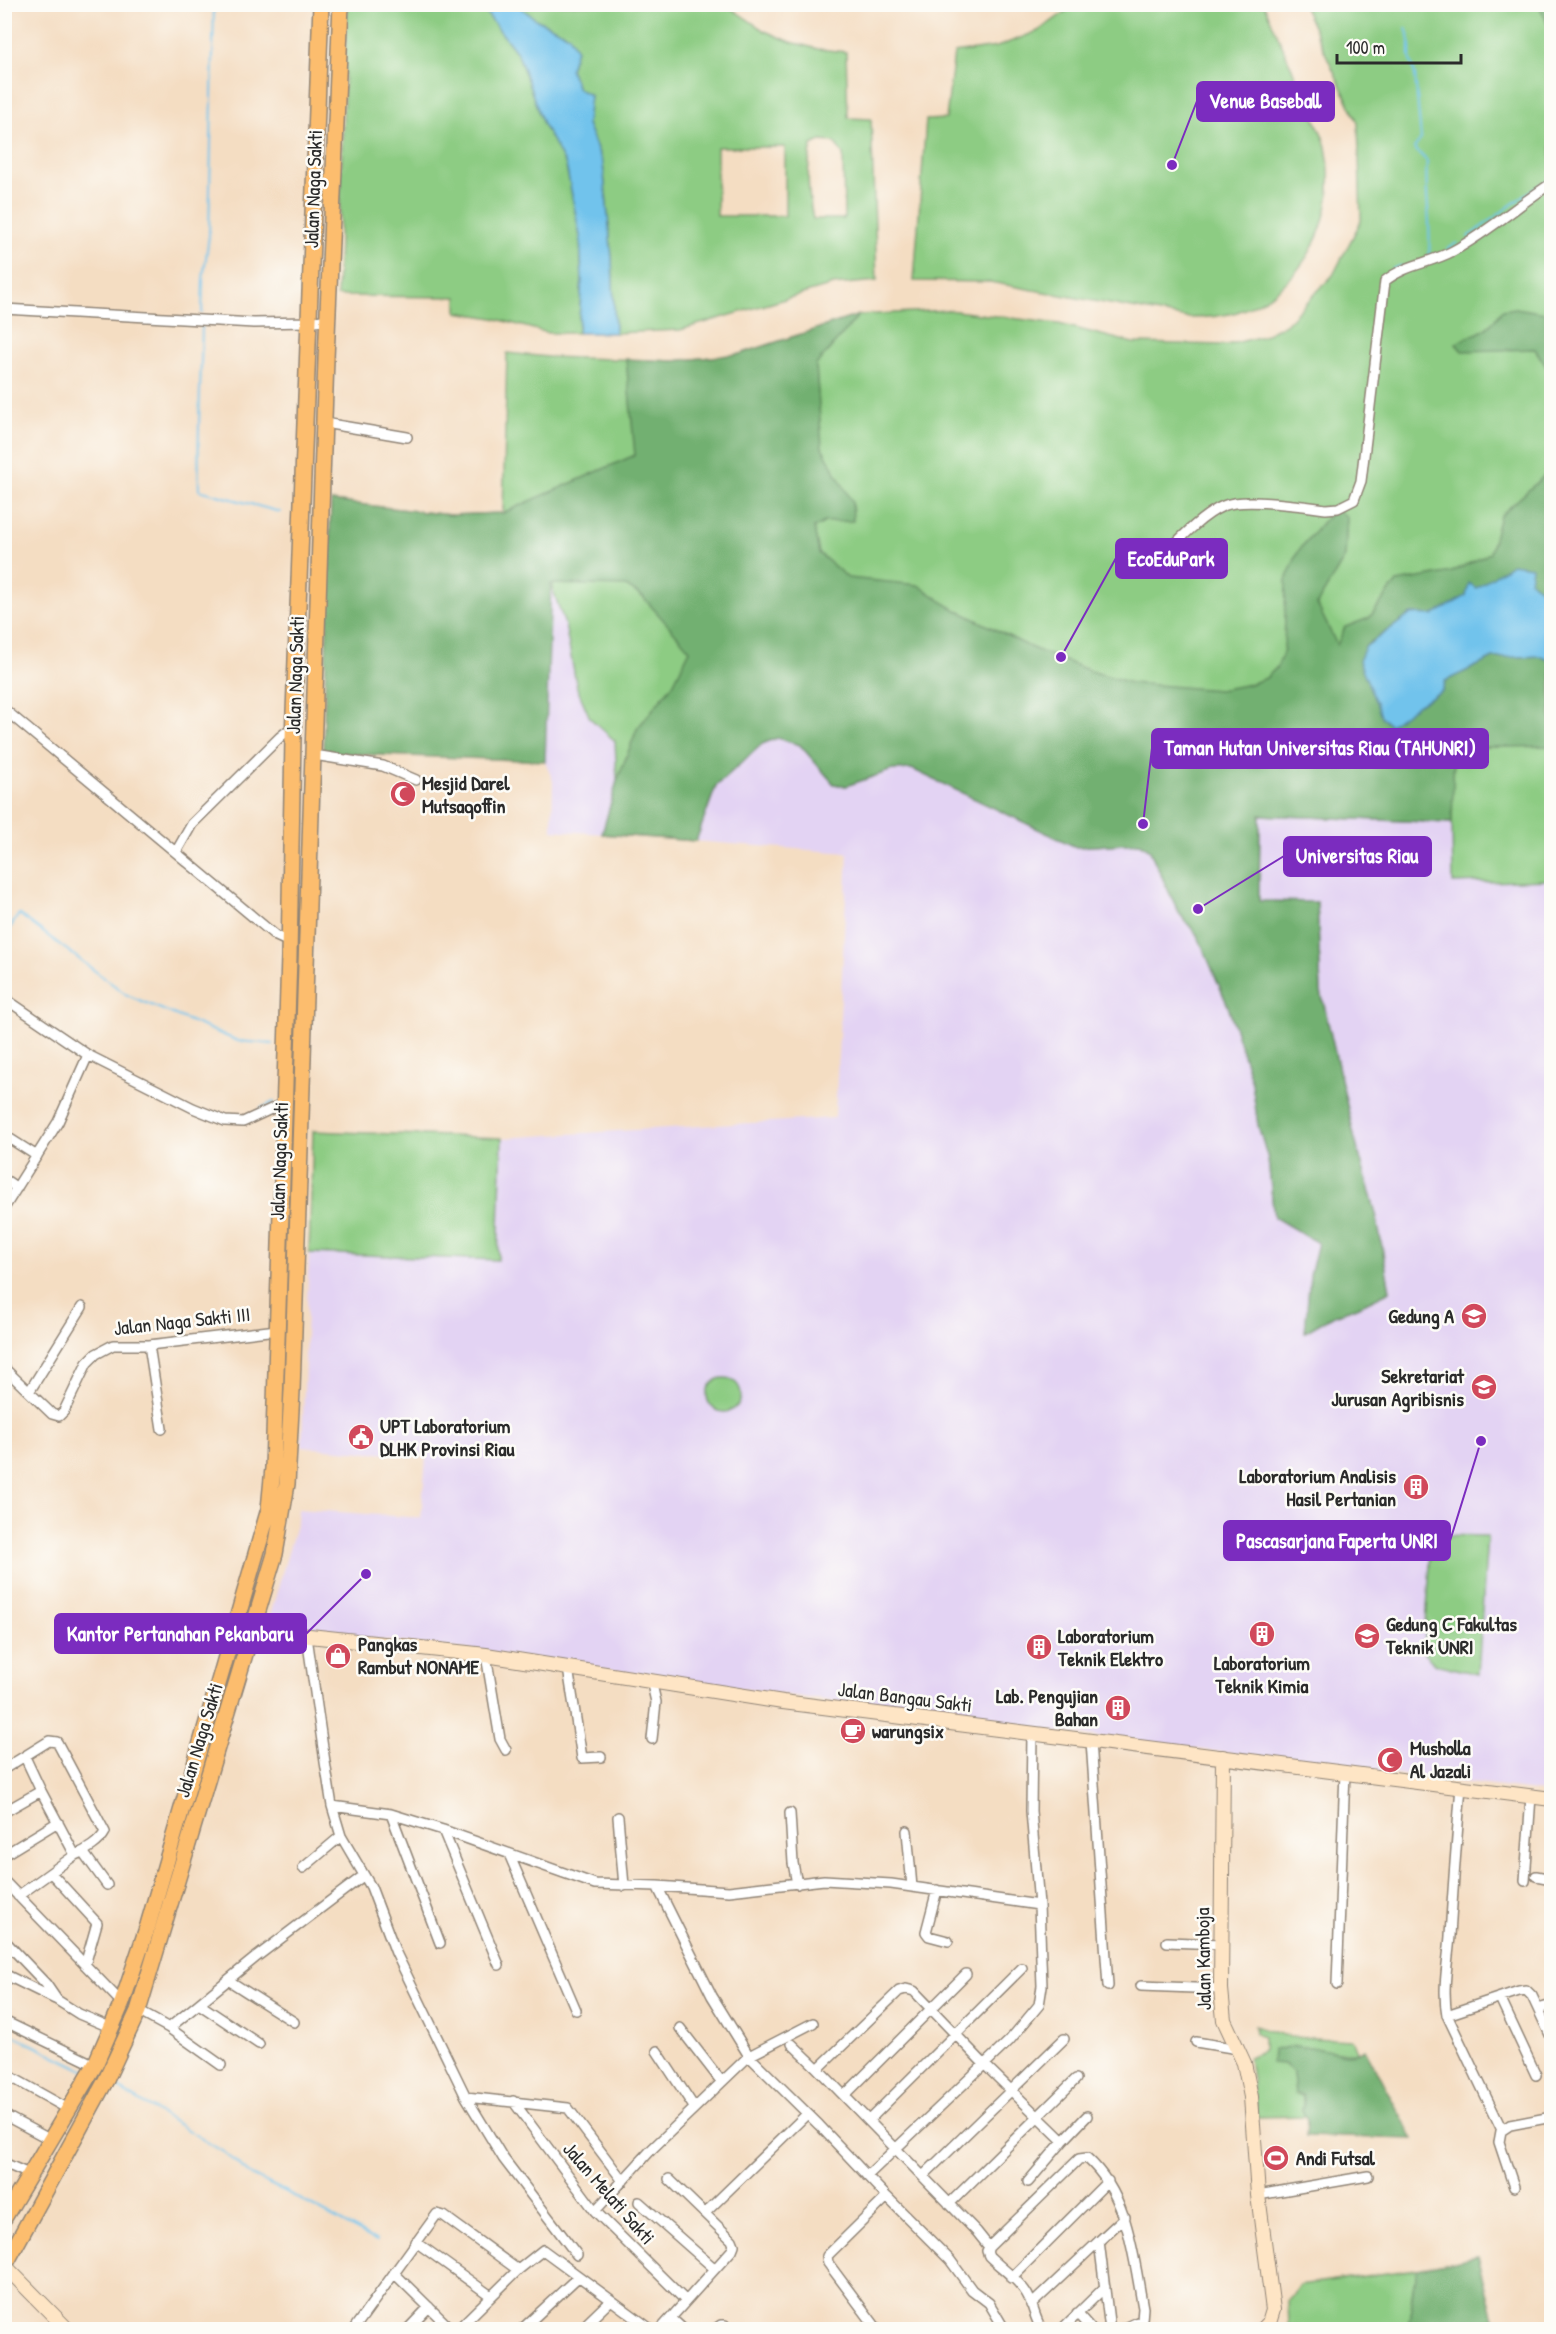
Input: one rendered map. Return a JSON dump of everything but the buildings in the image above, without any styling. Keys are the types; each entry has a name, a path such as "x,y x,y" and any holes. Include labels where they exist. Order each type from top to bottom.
{"main road":[{"name":"Jalan Naga Sakti","path":"6,2210 70,2110 95,2065 122,2002 148,1925 269,1509 273,1468 293,731 321,4"},
{"name":"Jalan Naga Sakti","path":"4,2265 106,2080 138,2012 254,1630 275,1554 288,1470 324,423 341,4"},
{"path":"193,1769 210,1773"}],"street":[{"path":"1152,567 1190,530 1223,506 1249,503 1326,509 1338,508 1354,500 1360,481 1385,281 1399,272 1459,248 1551,183"},
{"path":"4,309 254,323 309,322 328,319"},
{"path":"324,423 407,437"},
{"path":"4,709 276,936 289,942"},
{"path":"176,852 192,824 280,737 293,731"},
{"path":"314,755 383,766 416,780"},
{"path":"4,999 87,1055 193,1108 225,1121 243,1122 284,1103"},
{"path":"4,1208 58,1122 87,1055"},
{"path":"4,1135 37,1156"},
{"path":"4,1179 17,1188"},
{"path":"29,1392 82,1307"},
{"name":"Jalan Naga Sakti III","path":"4,1368 52,1414 59,1416 64,1411 87,1363 96,1354 113,1345 149,1345 277,1330"},
{"path":"149,1345 162,1428"},
{"name":"Jalan Bangau Sakti","path":"254,1630 486,1654 783,1702 1551,1799"},
{"path":"307,1637 333,1806 341,1836 371,1887 396,1953 466,2097 504,2158 577,2255"},
{"path":"486,1654 500,1739 506,1750"},
{"path":"568,1668 582,1758 601,1757"},
{"path":"651,1680 656,1702 652,1739"},
{"path":"867,2176 1008,2041 1039,2005 1042,1986 1039,1905 1031,1811 1032,1733"},
{"path":"1091,1741 1108,1986"},
{"path":"4,1769 49,1742 57,1742 105,1830 104,1836 18,1896"},
{"path":"25,1757 58,1822 79,1853 107,1885"},
{"name":"Jalan Kamboja","path":"1223,1757 1221,1989 1224,2020 1238,2049 1248,2078 1251,2097 1258,2194 1273,2310 1269,2323 1262,2330"},
{"path":"1337,1984 1345,1772"},
{"path":"1461,1786 1444,2005 1502,2130 1499,2142 1514,2187"},
{"path":"4,1812 41,1791"},
{"path":"1525,1881 1531,1796"},
{"path":"333,1806 392,1814 595,1884 729,1891 824,1880 912,1887 1039,1905"},
{"path":"790,1813 793,1863 797,1884"},
{"path":"392,1814 440,1943"},
{"path":"618,1817 624,1886"},
{"path":"4,1855 58,1822"},
{"path":"443,1830 499,1965"},
{"path":"908,1831 912,1887"},
{"path":"303,1868 341,1836"},
{"path":"509,1854 576,2010"},
{"path":"51,1873 97,1923 85,1965"},
{"path":"169,2028 363,1876"},
{"path":"1536,1876 1551,1879"},
{"path":"4,1881 122,2002"},
{"path":"657,1886 712,1996 749,2056 950,2260 972,2290 989,2303 1005,2330"},
{"path":"937,1890 927,1932 929,1936 948,1941"},
{"path":"4,1940 46,1984 57,2000"},
{"path":"1167,1942 1221,1944"},
{"path":"869,2120 1022,1968"},
{"path":"4,1974 57,2000 79,2014 112,2028"},
{"path":"846,2095 966,1974"},
{"path":"228,1980 294,2022"},
{"path":"1141,1986 1221,1989"},
{"path":"818,2068 898,1991 906,1989 914,1991 1063,2141"},
{"path":"1447,2015 1526,1990 1532,1996 1551,2039"},
{"path":"1500,1998 1536,2075"},
{"path":"199,2004 259,2044"},
{"path":"1538,2009 1551,2005"},
{"path":"138,2012 169,2028 221,2065"},
{"path":"4,2021 95,2065"},
{"path":"595,2211 651,2149 749,2056 813,2023"},
{"path":"680,2028 721,2081"},
{"path":"922,2176 1064,2039"},
{"path":"1196,2043 1238,2049"},
{"path":"792,2044 846,2095 989,2247"},
{"path":"657,2051 694,2107"},
{"path":"4,2073 70,2110"},
{"path":"949,2204 1076,2079"},
{"path":"466,2097 568,2108 623,2181"},
{"name":"Jalan Melati Sakti","path":"513,2101 595,2211 686,2301"},
{"path":"705,2213 807,2114"},
{"path":"1028,2182 1087,2116"},
{"path":"1502,2130 1510,2125 1551,2117"},
{"path":"6,2119 51,2140"},
{"path":"1042,2330 1019,2284 989,2256 987,2251 1079,2159 1087,2158 1108,2181 1125,2217 1144,2316 1139,2322 1120,2330"},
{"path":"4,2163 29,2174"},
{"path":"1258,2194 1368,2176"},
{"path":"660,2330 734,2245 732,2240 669,2179"},
{"path":"1011,2278 1108,2181"},
{"path":"878,2330 828,2263 827,2256 887,2197"},
{"path":"639,2202 715,2269"},
{"path":"353,2330 435,2215 441,2214 518,2270"},
{"path":"1031,2304 1125,2217"},
{"path":"1099,2241 1110,2330"},
{"path":"416,2242 491,2296"},
{"path":"458,2330 518,2270 543,2250 652,2330"},
{"path":"4,2265 68,2330"},
{"path":"394,2273 452,2330"},
{"path":"521,2330 578,2277"},
{"path":"1061,2330 1105,2287"},
{"path":"580,2330 610,2300"},
{"path":"407,2330 429,2307"},
{"path":"1077,2313 1092,2330"},
{"path":"671,2318 684,2330"},
{"path":"714,2330 721,2325 725,2325 728,2330"}],"shaded area":[{"path":"1303,5 1551,5 1551,1793 988,1723 461,1649 267,1627 297,1521 298,1509 421,1518 426,1457 302,1447 309,1253 497,1260 502,1138 835,1118 848,853 552,830 553,781 545,761 331,501 450,515 503,513 507,353 549,357 674,361 740,354 859,315 948,310 1059,324 1133,343 1227,345 1263,336 1286,324 1333,275 1361,221 1358,123"}],"green space":[{"path":"347,5 480,5 518,54 543,124 566,165 580,236 582,280 578,333 548,333 493,318 457,312 457,297 337,296"},
{"path":"517,5 726,5 765,31 791,42 818,49 846,52 848,118 871,119 877,281 833,285 680,330 615,333 612,258 603,164 587,124 590,95 578,89 570,69 576,49 569,35 537,20","holes":["820,141 834,142 843,154 844,219 813,219 808,173 812,145","717,147 785,147 785,216 717,216"]},
{"path":"1075,5 1264,5 1323,136 1329,173 1328,198 1313,247 1299,268 1282,286 1261,301 1231,314 1187,318 990,282 914,281 926,120 946,119 954,53 997,47 1038,31"},
{"path":"1303,5 1551,5 1551,880 1453,883 1452,823 1260,815 1259,901 1317,902 1321,992 1355,1140 1376,1214 1390,1291 1334,1315 1305,1332 1310,1276 1318,1243 1274,1217 1268,1159 1258,1125 1252,1083 1228,1006 1198,936 1179,913 1149,849 1139,843 1076,847 912,769 892,770 846,786 834,784 800,745 777,738 762,744 716,786 696,841 602,834 617,781 615,741 590,718 577,688 565,625 551,584 331,501 450,515 503,513 507,353 549,357 674,361 740,354 859,315 948,310 1059,324 1133,343 1227,345 1263,336 1286,324 1333,275 1361,221 1358,123"},
{"path":"1539,5 1551,5 1551,42 1549,27"},
{"path":"1551,305 1551,374 1535,349 1462,351 1456,344 1485,329 1502,310 1516,308 1545,313"},
{"path":"859,315 816,365 822,447 852,502 853,521 825,522 814,528 819,553 848,578 918,585 949,606 1032,648 1091,671 1131,683 1219,690 1250,684 1266,678 1277,667 1284,650 1286,580 1299,550 1335,508 1347,517 1345,557 1317,604 1337,645 1345,627 1369,618 1397,582 1452,572 1490,553 1500,516 1544,476 1551,474 1551,596 1512,564 1467,596 1433,615 1411,614 1365,646 1419,704 1442,691 1445,681 1493,658 1541,656 1551,660 1551,746 1454,748 1452,823 1260,815 1259,901 1317,902 1321,992 1355,1140 1376,1214 1390,1291 1334,1315 1305,1332 1310,1276 1318,1243 1274,1217 1268,1159 1258,1125 1252,1083 1228,1006 1198,936 1179,913 1149,849 1140,843 1076,847 912,769 892,770 846,786 834,784 800,745 777,738 762,744 716,786 696,841 602,834 617,781 637,729 673,684 690,650 643,597 626,586 551,584 545,761 323,753 331,501 450,515 503,513 635,455 626,359 674,361 740,354"},
{"path":"313,1131 502,1138 498,1260 309,1253"},
{"path":"724,1378 736,1383 741,1395 736,1407 724,1412 712,1407 707,1395 712,1383"},
{"path":"1432,1535 1487,1536 1478,1674 1435,1664 1424,1654"},
{"path":"1254,2026 1290,2037 1352,2040 1358,2053 1294,2046 1284,2064 1293,2072 1295,2094 1302,2095 1305,2116 1257,2117 1249,2057 1263,2050 1263,2037 1255,2034"},
{"path":"1294,2046 1344,2053 1365,2049 1413,2139 1306,2136 1307,2120 1302,2110 1304,2101 1302,2095 1295,2094 1293,2072 1284,2064 1272,2063 1273,2050"},
{"path":"1478,2256 1495,2323 1499,2329 1408,2329 1417,2269"},
{"path":"1417,2269 1408,2329 1299,2329 1298,2326 1289,2326 1288,2301 1299,2285"}],"water":[{"path":"480,5 517,5 537,20 569,35 576,49 570,69 578,89 590,95 587,124 603,164 612,258 615,333 578,333 582,280 580,236 566,165 543,124 518,54"},
{"path":"1512,564 1532,567 1530,581 1551,596 1551,660 1541,656 1493,658 1445,681 1442,691 1390,725 1382,718 1359,661 1365,647 1411,614 1433,615 1466,596 1469,583 1476,588"}],"waterway":[{"path":"202,313 203,279 209,236 214,4"},
{"path":"1406,28 1415,75 1421,139 1414,148 1427,161 1429,256"},
{"path":"1468,237 1526,194 1552,178"},
{"path":"1447,249 1457,243"},
{"path":"1392,269 1401,266"},
{"path":"202,326 199,490 280,512"},
{"path":"4,937 19,914 127,995 238,1041 273,1044"},
{"path":"260,1109 274,1102"},
{"path":"4,2031 86,2071"},
{"path":"112,2084 225,2153 251,2175 377,2241"}],"place":[{"name":"Venue Baseball","path":"1172,165"},
{"name":"EcoEduPark","path":"1061,657"},
{"name":"Mesjid Darel Mutsaqoffin","path":"403,794"},
{"name":"Taman Hutan Universitas Riau (TAHUNRI)","path":"1143,824"},
{"name":"Universitas Riau","path":"1198,909"},
{"name":"Gedung A","path":"1474,1316"},
{"name":"Sekretariat Jurusan Agribisnis","path":"1484,1387"},
{"name":"UPT Laboratorium DLHK Provinsi Riau","path":"361,1437"},
{"name":"Pascasarjana Faperta UNRI","path":"1481,1441"},
{"name":"Laboratorium Analisis Hasil Pertanian","path":"1416,1487"},
{"name":"Kantor Pertanahan Pekanbaru","path":"366,1574"},
{"name":"Laboratorium Teknik Kimia","path":"1262,1634"},
{"name":"Gedung C Fakultas Teknik UNRI","path":"1367,1636"},
{"name":"Laboratorium Teknik Elektro","path":"1039,1647"},
{"name":"Pangkas Rambut NONAME","path":"338,1656"},
{"name":"Lab. Pengujian Bahan","path":"1118,1708"},
{"name":"warungsix","path":"853,1731"},
{"name":"Musholla Al Jazali","path":"1390,1760"},
{"name":"Andi Futsal","path":"1276,2158"}]}
